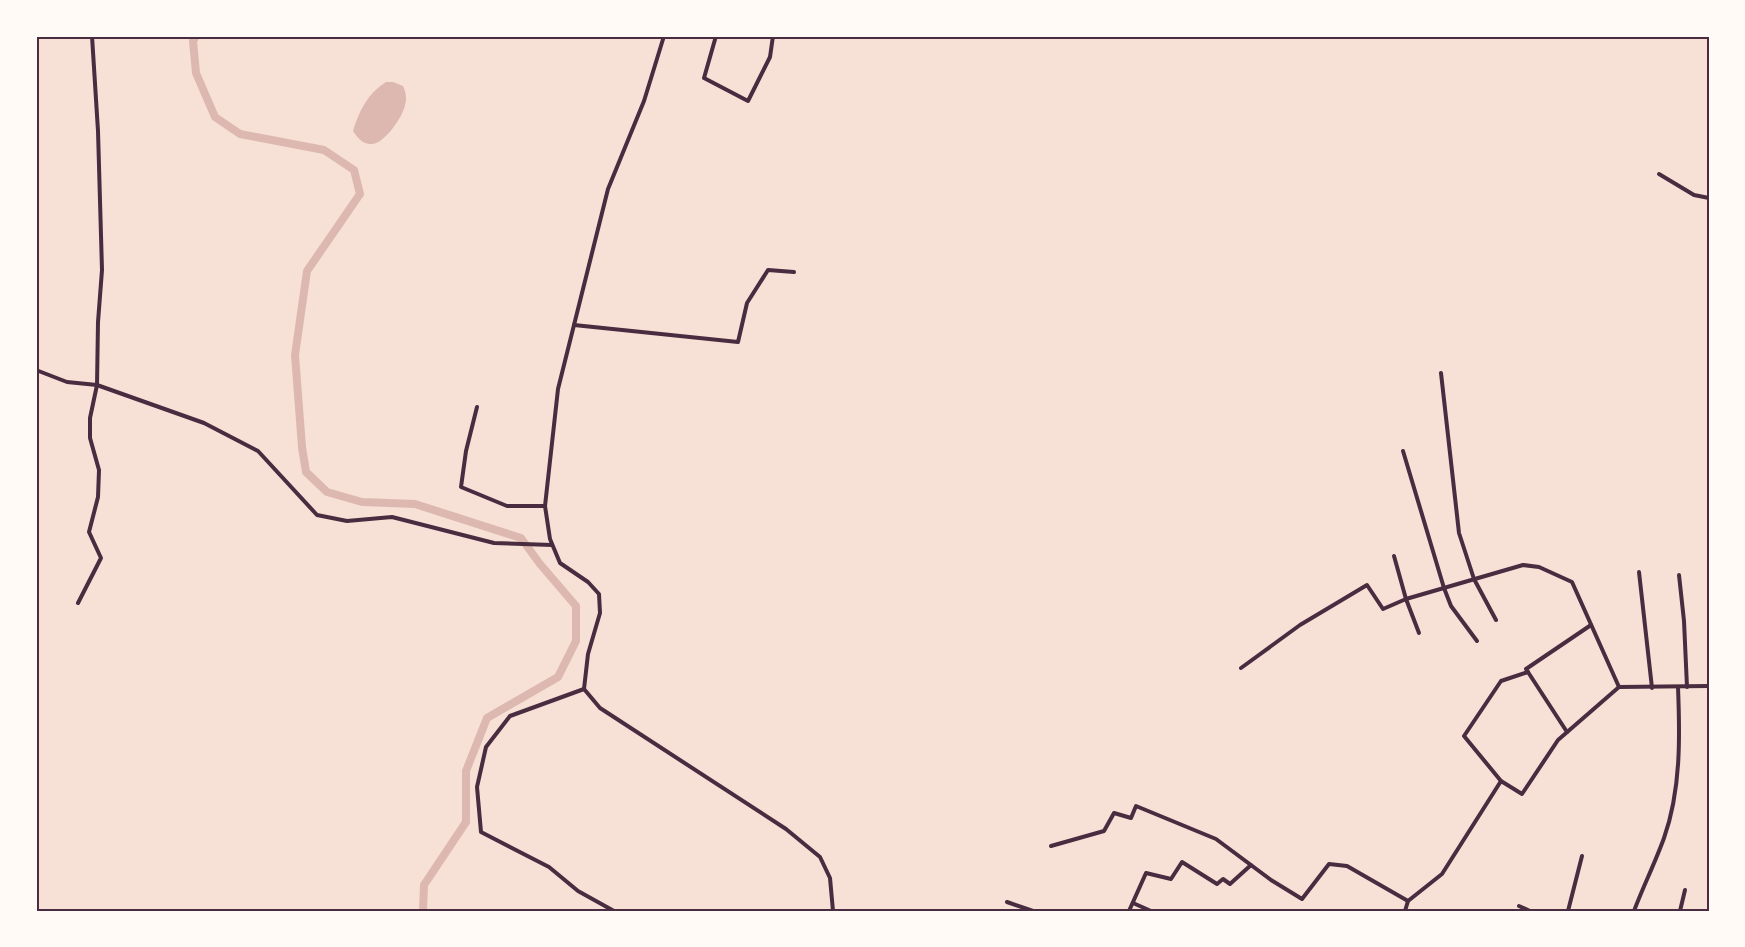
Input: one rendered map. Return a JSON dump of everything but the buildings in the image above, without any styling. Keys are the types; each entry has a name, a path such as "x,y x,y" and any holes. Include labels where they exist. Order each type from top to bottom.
{"street":[{"path":"78,603 101,558 89,532 98,497 99,470 90,438 90,418 97,385 102,270 98,131 92,36"},
{"path":"664,36 644,101 608,189 558,389 545,506 552,545 560,562 588,582 598,594 600,613 588,654 584,689 600,708 786,830 820,857 830,878 833,911"},
{"path":"716,36 704,78 748,101 770,57 773,36"},
{"path":"1659,174 1694,195 1709,198"},
{"path":"574,325 738,342 747,303 768,270 794,272"},
{"path":"36,370 67,382 97,385 204,423 258,451 317,515 347,521 392,517 494,543 552,545"},
{"path":"1441,374 1459,533 1474,579 1496,620"},
{"path":"477,407 460,487 507,506 545,506"},
{"path":"1403,451 1451,606 1477,641"},
{"path":"1394,556 1406,599 1419,633"},
{"path":"1241,668 1299,625 1367,585 1383,609 1406,599 1523,565 1539,567 1572,582 1619,687"},
{"path":"1639,572 1652,688"},
{"path":"1679,575 1687,687"},
{"path":"1567,732 1526,669 1591,625"},
{"path":"1528,672 1501,681 1464,736 1501,781 1522,794 1558,740 1619,687 1709,686"},
{"path":"1634,911 1664,838 1670,817 1680,740 1678,687"},
{"path":"584,689 510,716 486,747 477,787 481,832 549,867 578,891 614,911"},
{"path":"1405,911 1408,901 1442,874 1501,781"},
{"path":"1050,846 1104,831 1114,813 1131,819 1136,806 1216,839 1271,880 1302,899 1329,864 1347,866 1408,901"},
{"path":"1568,911 1582,856"},
{"path":"1129,911 1146,873 1171,879 1182,862 1217,884 1223,879 1230,884 1251,865"},
{"path":"1680,911 1684,890"},
{"path":"1007,902 1033,911"},
{"path":"1133,903 1151,911"},
{"path":"1519,906 1530,911"}],"shaded area":[{"path":"386,82 403,86 406,98 404,110 397,123 382,140 372,144 363,142 353,131 355,124 369,97"}],"waterway":[{"path":"196,36 193,41 196,73 215,117 240,134 324,150 354,170 360,194 307,271 295,355 306,472 327,492 362,502 415,504 521,538 576,606 576,641 558,677 487,718 466,771 466,822 424,885 423,911"}]}
